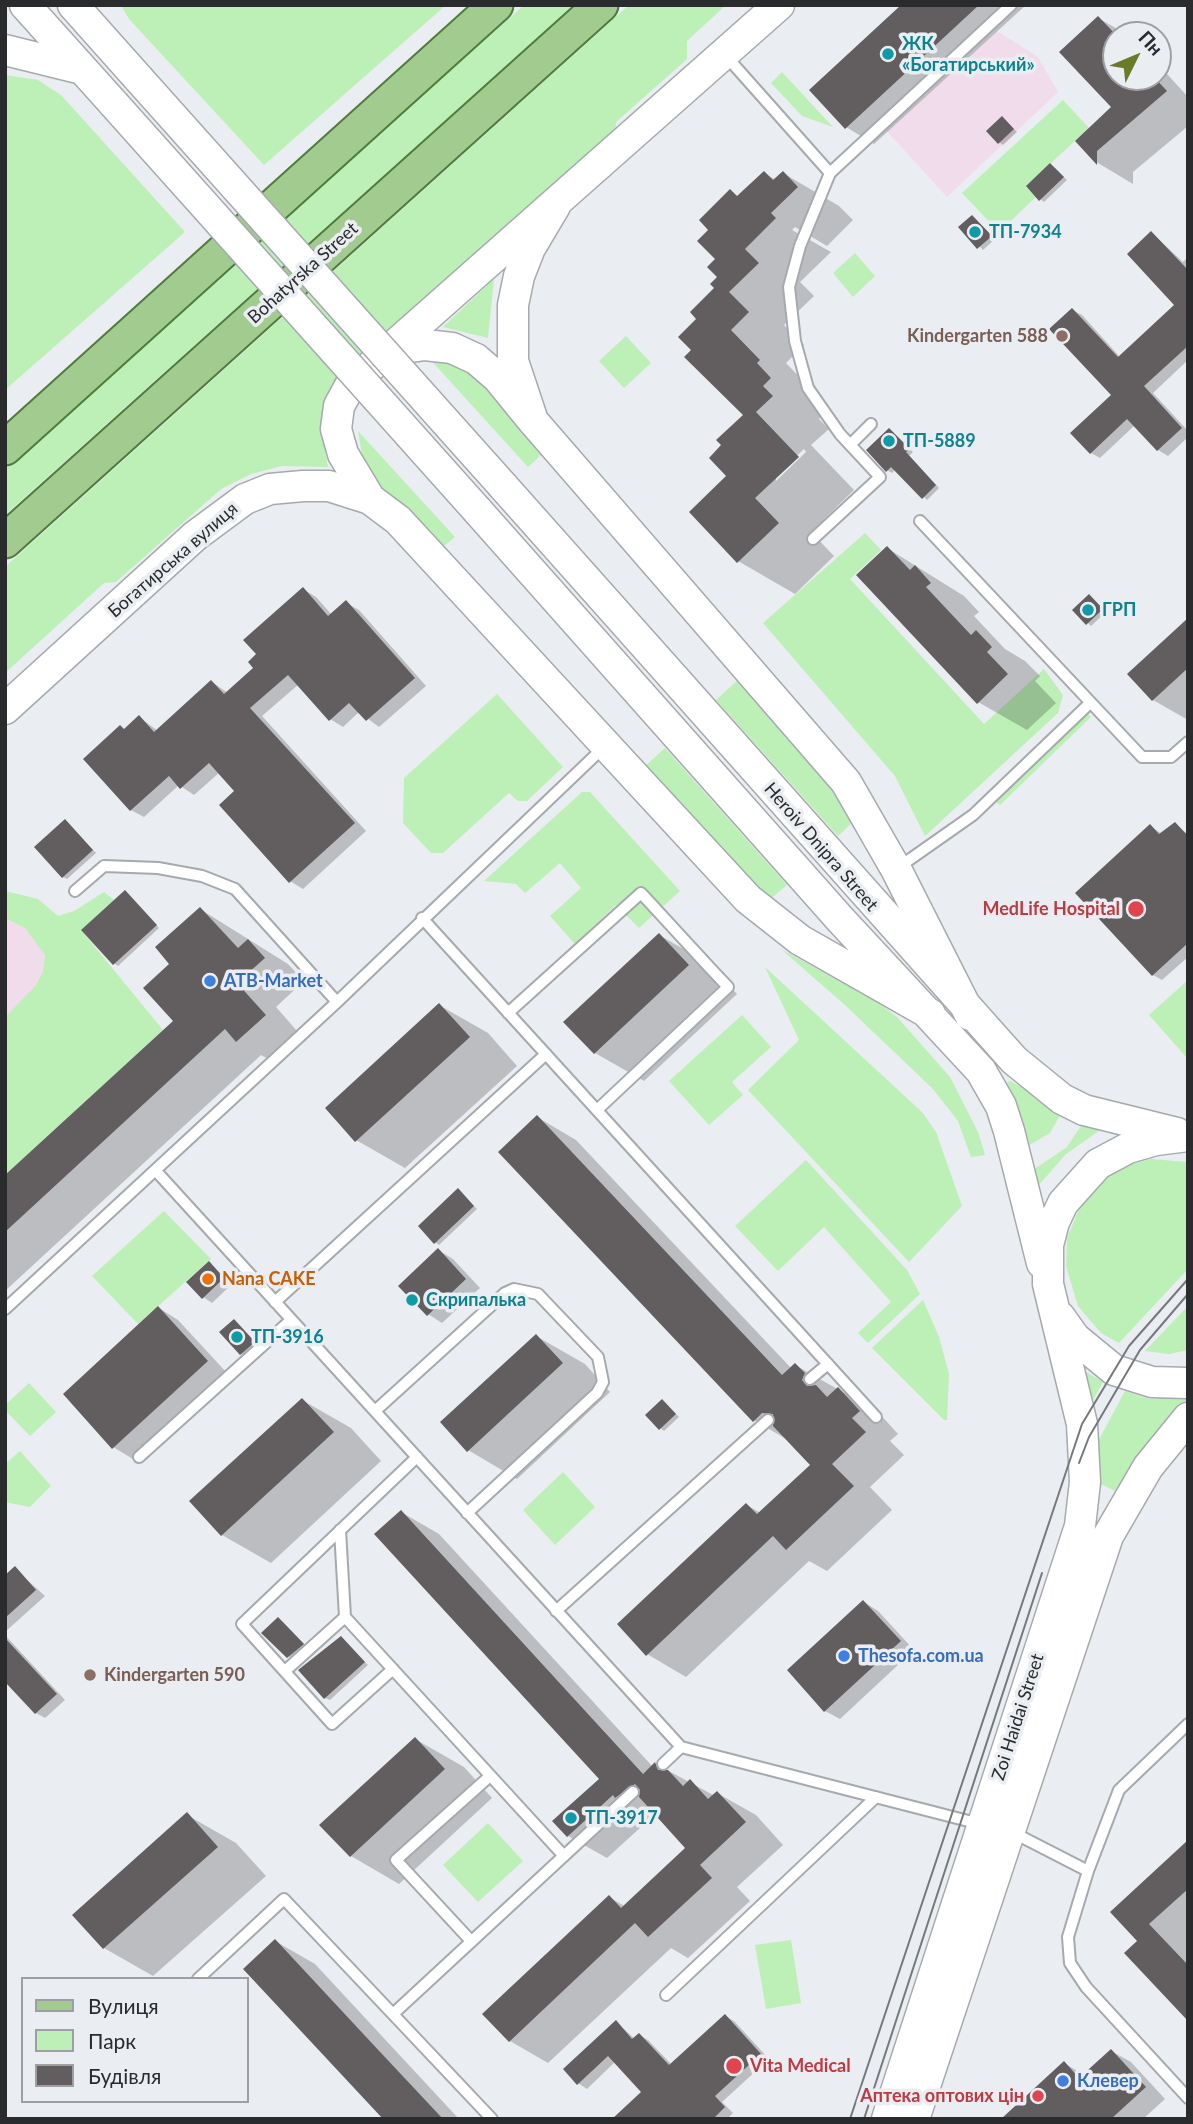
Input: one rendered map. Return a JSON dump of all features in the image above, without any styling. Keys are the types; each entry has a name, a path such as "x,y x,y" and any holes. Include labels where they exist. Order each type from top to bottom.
{"main road":[{"name":"Heroiv Dnipra Street","path":"25,5 839,919 981,1071 1001,1106 1051,1296"},
{"path":"456,42 476,5"},
{"path":"5,448 18,427 496,5"},
{"name":"Bohatyrska Street","path":"5,541 601,5"},
{"path":"370,499 343,454 336,429 339,406 351,384 479,267 555,206 779,5"},
{"name":"Heroiv Dnipra Street","path":"80,9 139,79 970,1014 1014,1060 1062,1099 1084,1110 1188,1136"},
{"path":"5,50 82,69"},
{"path":"533,421 513,361 513,305 530,248 555,206"},
{"path":"389,350 425,345 452,348 476,359 498,378 846,782 897,869 970,1014"},
{"name":"Богатирська вулиця","path":"5,709 195,536 244,499 270,489 303,486 329,486 370,499"},
{"name":"Heroiv Dnipra Street","path":"370,499 398,520 771,920 800,940 930,1014"},
{"path":"1188,1136 1156,1140 1128,1148 1098,1164 1079,1183 1054,1222 1048,1245 1051,1296 1076,1338 1107,1367 1152,1382 1188,1383"},
{"name":"Zoi Haidai Street","path":"914,2119 1080,1526 1084,1482 1082,1424 1051,1296"},
{"name":"Zoi Haidai Street","path":"887,2119 1108,1536 1148,1467 1188,1418"}],"lane":[{"path":"813,539 880,477 850,445 808,388 795,341 789,287 800,246 830,173 1011,5"},
{"path":"725,54 830,173"},
{"path":"850,445 871,424"},
{"path":"920,520 1142,757 1171,757 1188,742"},
{"path":"897,869 974,815 1090,703"},
{"path":"5,1309 337,1002 422,918 606,746"},
{"path":"75,891 104,866 169,870 202,876 235,889 337,1002"},
{"path":"508,1013 641,893 728,987 597,1110"},
{"path":"422,918 876,1417"},
{"path":"275,1302 546,1054"},
{"path":"156,1171 681,1748 996,1828 1088,1871"},
{"path":"375,1411 505,1293 514,1289 538,1294 598,1357 603,1382 597,1393 467,1513"},
{"path":"139,1457 291,1320"},
{"path":"810,1379 828,1364"},
{"path":"556,1611 768,1420"},
{"path":"393,1670 332,1724 242,1624 416,1457"},
{"path":"340,1530 345,1617 564,1856"},
{"path":"285,1671 345,1617"},
{"path":"1188,1724 1119,1790 1088,1871 1068,1937 1070,1963 1086,1987 1188,2098"},
{"path":"663,1764 681,1748"},
{"path":"471,1941 396,1860 490,1776"},
{"path":"393,2014 633,1792"},
{"path":"666,1995 876,1797"},
{"path":"200,1977 284,1899 492,2119"}],"shaded area":[{"path":"997,31 1038,57 1058,92 947,197 887,131"},
{"path":"5,918 25,928 45,954 43,971 36,985 5,1017"}],"green space":[{"path":"121,5 446,5 264,165 129,19"},
{"path":"524,5 574,5 5,515 5,469"},
{"path":"629,5 726,5 687,41 687,59 616,122 615,134 326,409 322,434 328,467 282,466 251,474 221,489 116,582 104,583 5,673 5,567"},
{"path":"782,72 833,127 802,116 771,83"},
{"path":"5,75 38,80 61,95 185,232 5,390"},
{"path":"1063,100 1089,128 1026,186 1036,197 999,232 962,193"},
{"path":"855,253 875,276 853,297 833,273"},
{"path":"494,279 488,338 443,327"},
{"path":"626,336 651,363 624,388 599,361"},
{"path":"428,357 452,357 506,402 541,455 528,467"},
{"path":"358,431 455,537 443,547 403,505 377,486 363,461"},
{"path":"865,533 881,550 850,579 984,724 1044,669 1063,695 1058,713 925,836 895,776 763,623"},
{"path":"740,678 812,757 856,819 838,836 716,700"},
{"path":"497,694 563,767 527,801 518,801 509,793 443,853 431,853 403,823 404,778"},
{"path":"1087,713 1091,717 1000,805 995,801"},
{"path":"665,748 787,885 768,901 641,770"},
{"path":"582,792 590,792 680,891 639,928 616,905 575,944 550,916 581,888 560,863 525,893 516,884 484,881"},
{"path":"5,891 38,899 58,916 74,911 104,892 114,900 81,930 163,1030 5,1175 5,1017 36,985 43,971 45,955 25,928 5,918"},
{"path":"781,949 877,1002 897,1017 950,1077 978,1132 985,1155 971,1157 958,1121 933,1089 845,1005"},
{"path":"765,967 923,1113 936,1132 962,1206 909,1262 748,1090 799,1040"},
{"path":"1188,980 1188,1059 1149,1015"},
{"path":"742,1015 771,1047 732,1082 743,1095 709,1125 669,1081"},
{"path":"1010,1081 1064,1108 1050,1133 1026,1147 1007,1083"},
{"path":"1085,1120 1106,1126 1066,1154 1037,1187 1033,1170 1067,1147"},
{"path":"1151,1159 1188,1162 1188,1269 1119,1343 1101,1333 1078,1306 1066,1266 1067,1238 1083,1200 1102,1180 1125,1166"},
{"path":"806,1160 907,1270 920,1294 868,1343 858,1333 891,1302 824,1227 778,1271 735,1226"},
{"path":"164,1211 211,1259 138,1324 92,1276"},
{"path":"923,1300 939,1337 949,1374 947,1420 872,1348"},
{"path":"1188,1306 1188,1350 1169,1354 1145,1351"},
{"path":"1081,1369 1103,1382 1090,1405"},
{"path":"29,1383 56,1412 30,1436 5,1410 5,1405"},
{"path":"1125,1391 1149,1399 1188,1395 1188,1401 1166,1423 1119,1493 1101,1484 1095,1447"},
{"path":"20,1451 51,1486 30,1507 5,1502 5,1464"},
{"path":"563,1472 595,1507 555,1545 523,1510"},
{"path":"488,1823 523,1861 478,1902 443,1865"},
{"path":"791,1940 801,2003 766,2009 755,1945"}],"building":[{"name":"ЖК «Богатирський»","path":"901,5 979,5 845,129 809,90"},
{"path":"1098,16 1103,21 1102,91 1167,91 1097,151 1097,165 1075,141 1111,107 1059,52"},
{"path":"1002,116 1014,129 998,144 986,131"},
{"path":"1050,163 1064,177 1039,201 1026,186"},
{"path":"764,171 773,180 783,171 798,187 771,213 776,218 745,249 759,263 729,292 749,312 731,330 760,360 757,363 771,378 763,386 773,396 756,412 799,457 755,498 779,523 737,563 689,512 726,476 709,458 721,445 716,440 743,415 684,357 691,350 678,337 696,319 690,312 714,288 710,284 717,277 707,267 715,259 697,241 708,230 699,220 730,189 737,196"},
{"name":"ТП-7934","path":"972,215 992,236 977,249 958,227"},
{"path":"1151,231 1188,270 1188,346 1144,386 1182,428 1157,451 1127,419 1090,454 1070,433 1111,395 1049,329 1072,308 1118,357 1174,305 1127,254"},
{"path":"889,428 910,449 906,452 936,485 922,499 891,467 886,472 866,450"},
{"path":"887,546 910,570 915,565 931,583 926,587 971,635 976,630 992,647 987,652 1008,674 977,704 856,575"},
{"path":"303,587 328,616 346,600 415,678 366,721 349,703 329,721 288,675 250,708 355,823 289,883 219,805 234,791 209,763 180,789 169,776 130,811 83,759 120,725 124,729 139,715 154,732 211,680 224,694 253,668 248,662 256,654 243,640"},
{"name":"ГРП","path":"1089,594 1103,609 1086,625 1072,610"},
{"path":"1188,618 1188,668 1152,701 1127,674"},
{"path":"65,819 93,850 62,878 34,847"},
{"path":"1175,822 1188,836 1188,943 1152,976 1075,893 1150,824 1159,834"},
{"path":"125,890 157,925 113,965 81,930"},
{"path":"200,907 238,948 248,939 265,958 237,983 266,1015 236,1042 225,1029 5,1232 5,1175 173,1021 143,988 169,964 155,947"},
{"path":"659,933 689,965 594,1054 563,1022"},
{"path":"439,1003 470,1037 355,1142 325,1108"},
{"path":"537,1115 782,1375 795,1363 805,1373 802,1380 807,1386 816,1385 827,1397 838,1387 860,1411 852,1418 866,1432 832,1464 854,1486 786,1550 773,1536 646,1656 617,1624 746,1503 757,1514 810,1465 773,1426 773,1414 762,1413 753,1422 498,1152"},
{"path":"458,1188 474,1206 434,1244 418,1226"},
{"path":"438,1248 466,1279 427,1316 398,1286"},
{"path":"209,1261 224,1278 202,1299 186,1282"},
{"path":"158,1306 208,1361 112,1449 63,1394"},
{"name":"ТП-3916","path":"234,1319 255,1342 240,1355 219,1332"},
{"path":"536,1334 563,1363 467,1452 440,1422"},
{"path":"302,1398 334,1432 221,1536 189,1501"},
{"path":"662,1399 676,1414 659,1430 645,1415"},
{"path":"401,1510 643,1774 655,1762 658,1770 668,1770 683,1786 690,1779 708,1799 717,1791 746,1822 700,1865 712,1878 648,1937 635,1923 509,2042 482,2014 609,1895 621,1908 685,1848 639,1797 640,1790 635,1784 615,1798 613,1795 567,1837 552,1821 599,1779 374,1534"},
{"path":"15,1566 36,1590 5,1618 5,1575"},
{"name":"Thesofa.com.ua","path":"863,1600 901,1641 824,1712 787,1670"},
{"path":"278,1617 304,1644 287,1658 261,1633"},
{"path":"341,1636 365,1662 324,1699 298,1670"},
{"path":"5,1638 57,1694 35,1714 5,1682"},
{"path":"415,1737 445,1769 350,1857 319,1825"},
{"path":"187,1812 218,1847 103,1949 72,1915"},
{"path":"1188,1840 1188,1889 1149,1924 1188,1965 1188,2021 1124,1953 1137,1941 1110,1912"},
{"path":"275,1939 443,2119 383,2119 243,1969"},
{"path":"725,2014 761,2054 715,2096 725,2107 713,2119 612,2119 641,2092 608,2056 577,2085 563,2069 616,2020 632,2039 639,2033 669,2065"},
{"path":"1111,2049 1146,2087 1111,2119 1001,2119 1064,2061 1079,2078"}],"tram line":[{"path":"850,2119 1082,1424 1129,1346 1188,1279"},
{"path":"1079,1463 1089,1437 1140,1350 1188,1294"},
{"path":"864,2119 1042,1573"}],"place":[{"name":"ЖК «Богатирський»","path":"888,54"},
{"name":"ТП-7934","path":"975,232"},
{"name":"Kindergarten 588","path":"1062,336"},
{"name":"ТП-5889","path":"889,441"},
{"name":"ГРП","path":"1088,610"},
{"name":"MedLife Hospital","path":"1136,909"},
{"name":"ATB-Market","path":"210,981"},
{"name":"Nana CAKE","path":"208,1279"},
{"name":"Скрипалька","path":"412,1300"},
{"name":"ТП-3916","path":"237,1337"},
{"name":"Thesofa.com.ua","path":"844,1656"},
{"name":"Kindergarten 590","path":"90,1675"},
{"name":"ТП-3917","path":"571,1818"},
{"name":"Vita Medical","path":"734,2066"},
{"name":"Клевер","path":"1063,2081"},
{"name":"Аптека оптових цін","path":"1038,2096"}]}
